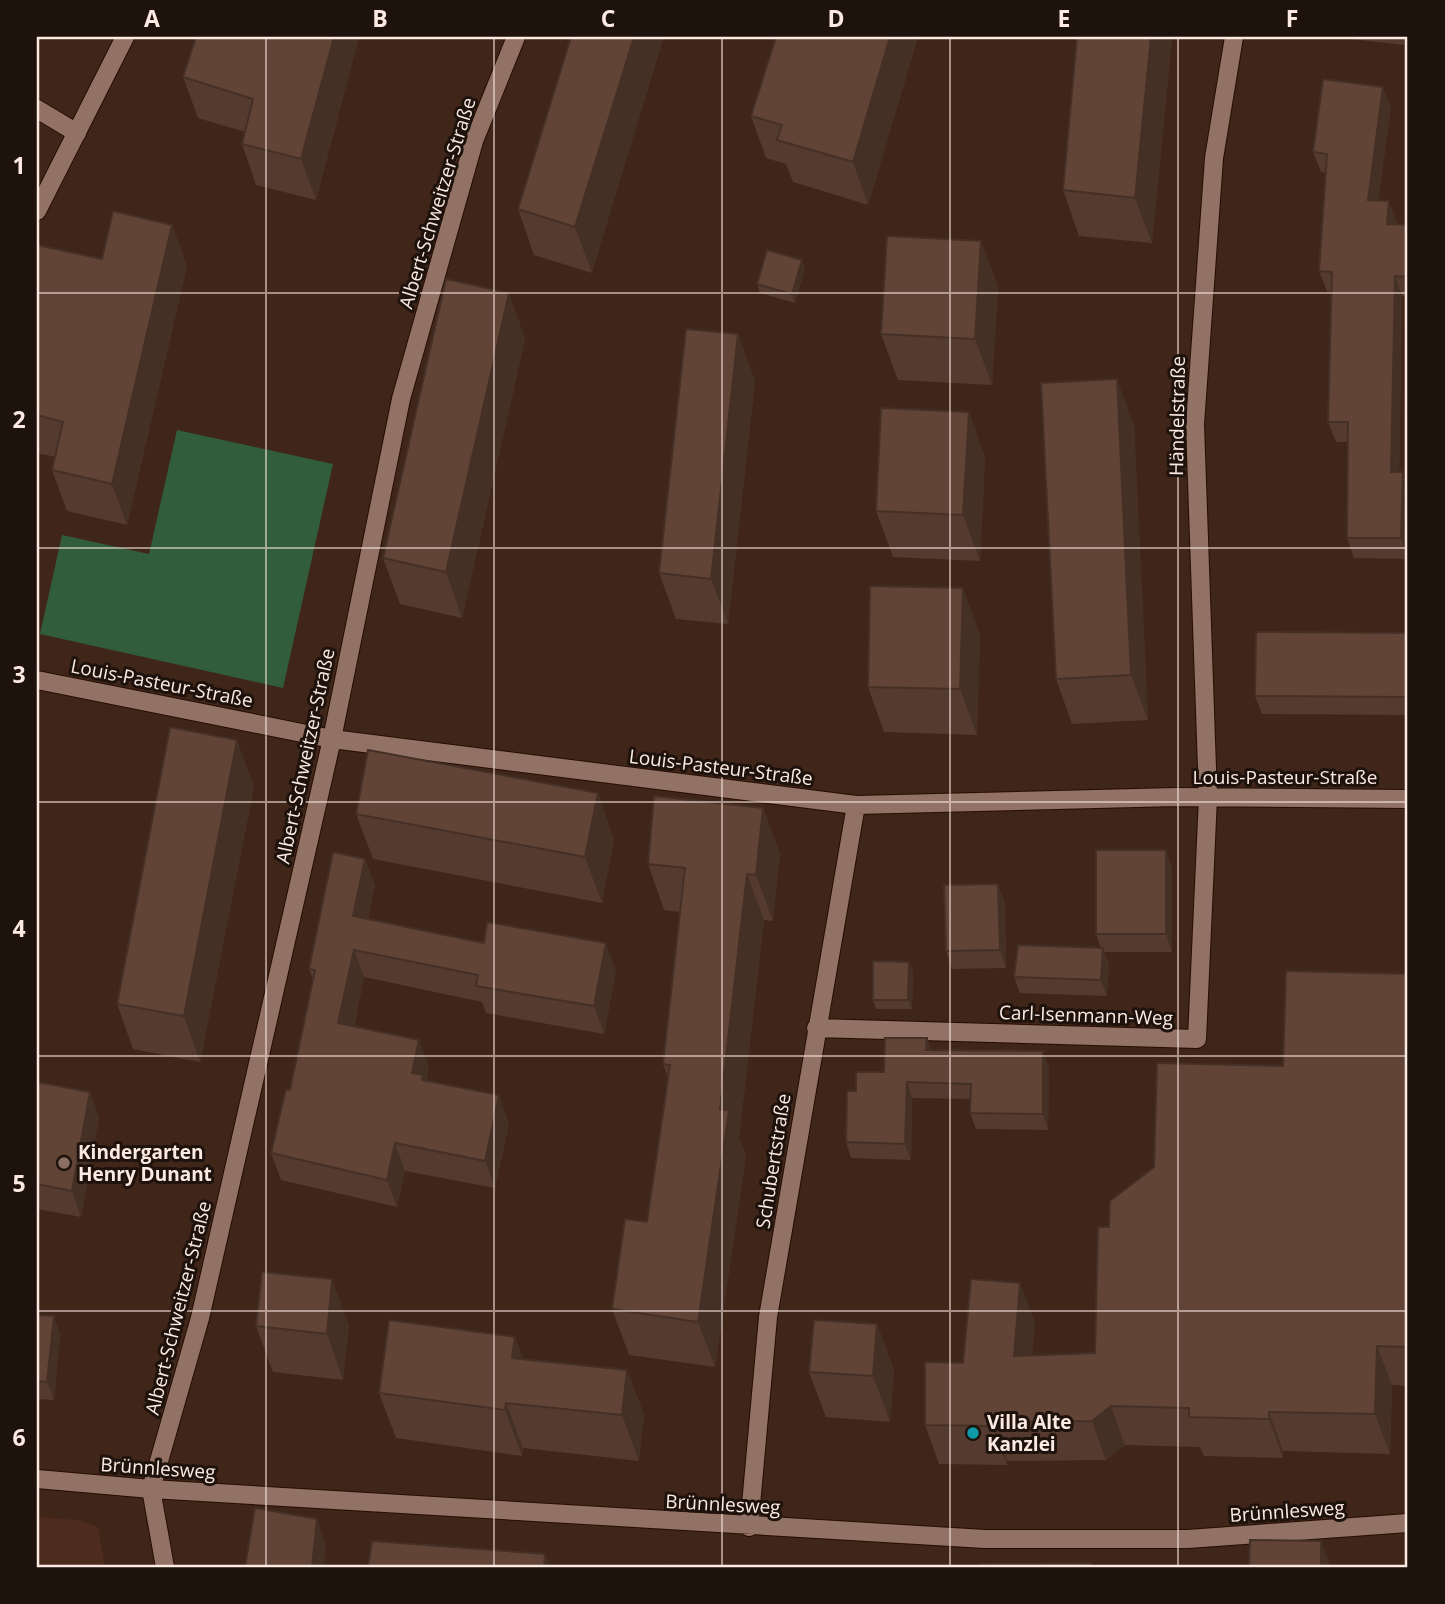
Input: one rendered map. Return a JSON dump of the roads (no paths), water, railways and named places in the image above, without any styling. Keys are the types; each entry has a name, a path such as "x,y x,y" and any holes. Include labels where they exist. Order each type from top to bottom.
{"street":[{"path":"37,211 125,37"},
{"name":"Albert-Schweitzer-Straße","path":"151,1489 200,1318 332,739 401,399 474,141 516,37"},
{"name":"Händelstraße","path":"1208,797 1195,424 1214,158 1234,37"},
{"path":"37,109 77,134"},
{"name":"Louis-Pasteur-Straße","path":"37,680 332,739 856,805 1208,797 1408,799"},
{"name":"Carl-Isenmann-Weg","path":"816,1028 1197,1039 1208,797"},
{"name":"Schubertstraße","path":"749,1527 768,1317 856,805"},
{"name":"Brünnlesweg","path":"37,1479 151,1489 749,1527 985,1539 1188,1539 1408,1522"},
{"path":"151,1489 165,1567"}],"place":[{"name":"Kindergarten Henry Dunant","path":"64,1163"},
{"name":"Villa Alte Kanzlei","path":"973,1433"}]}
